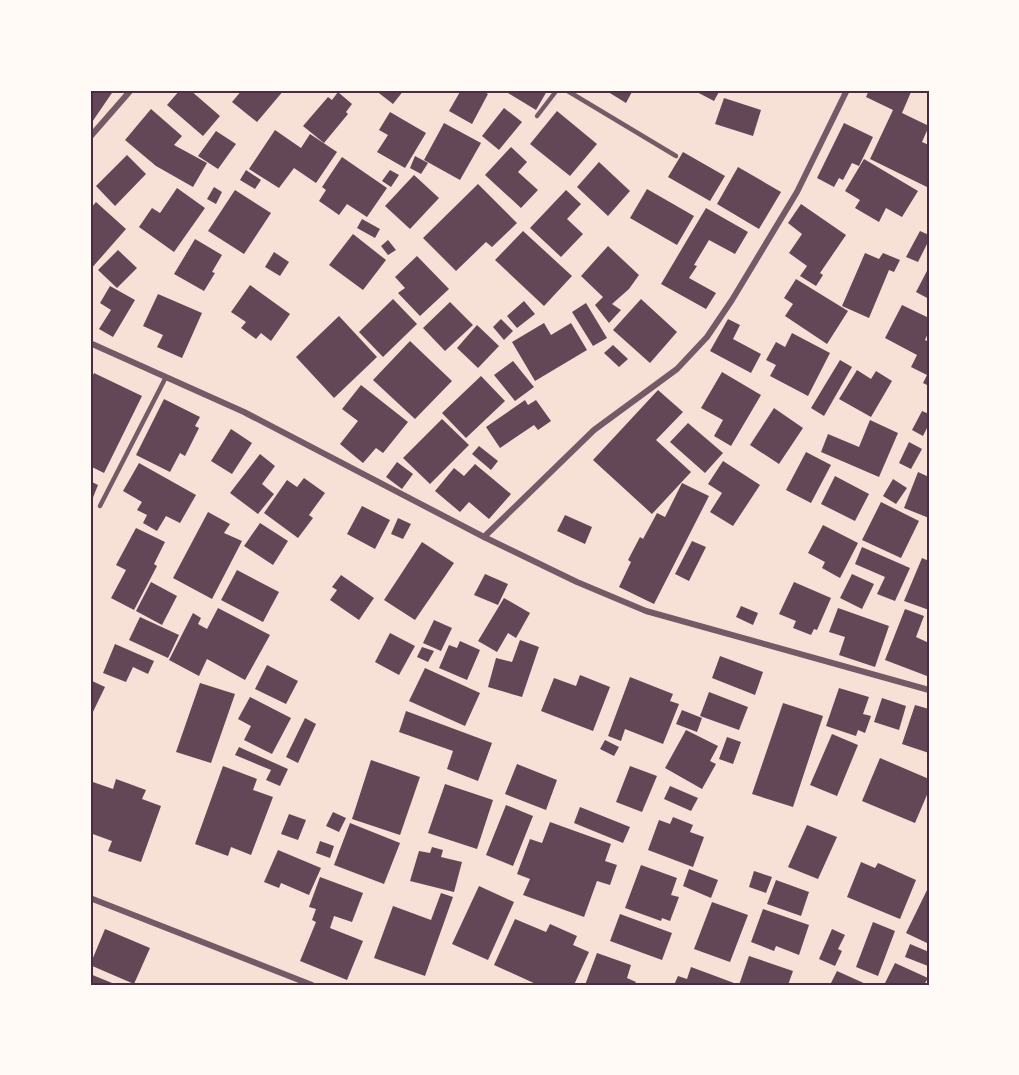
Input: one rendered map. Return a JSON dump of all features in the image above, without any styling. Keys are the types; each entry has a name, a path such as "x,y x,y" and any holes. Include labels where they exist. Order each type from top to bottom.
{"street":[{"path":"90,137 131,90"},
{"path":"484,537 594,430 677,369 706,337 732,300 796,192 847,90"},
{"path":"90,343 244,412 484,537 577,582 646,611 929,690"},
{"path":"90,898 312,985"}],"lane":[{"path":"537,117 556,90"},
{"path":"566,90 676,156"},
{"path":"100,506 166,377"}],"building":[{"path":"90,90 114,90 90,125"},
{"path":"180,90 190,90 220,116 203,136 167,105"},
{"path":"242,90 284,90 257,122 232,102"},
{"path":"375,90 404,90 393,104"},
{"path":"461,90 481,90 488,94 472,124 449,111"},
{"path":"503,90 545,90 547,91 536,110"},
{"path":"605,90 633,90 626,103"},
{"path":"693,90 720,90 714,101"},
{"path":"869,90 907,90 911,92 902,113 929,126 922,142 929,145 929,188 870,159 893,110 866,97"},
{"path":"338,92 352,104 346,112 348,114 324,143 303,126 328,97 332,100"},
{"path":"724,98 761,110 753,136 715,124"},
{"path":"504,108 522,122 499,150 482,136"},
{"path":"151,109 182,136 174,145 207,163 193,187 156,166 125,140"},
{"path":"557,111 597,144 570,176 530,144"},
{"path":"390,112 426,133 405,168 377,152 388,135 379,130"},
{"path":"444,123 481,143 460,180 424,160"},
{"path":"844,123 873,137 859,166 852,163 843,180 839,178 834,187 817,178"},
{"path":"275,130 301,148 310,134 337,152 316,183 294,168 279,188 249,169"},
{"path":"216,131 236,144 218,169 198,156"},
{"path":"511,147 527,162 518,172 538,190 521,208 485,175"},
{"path":"683,152 725,176 710,201 668,177"},
{"path":"127,155 146,174 115,206 96,186"},
{"path":"415,156 428,163 421,174 410,168"},
{"path":"342,157 387,188 367,217 347,204 339,215 319,201 326,190 322,187"},
{"path":"864,159 918,191 902,217 886,208 879,222 855,208 860,200 845,191"},
{"path":"599,162 630,191 608,216 577,187"},
{"path":"738,167 781,192 759,229 717,204"},
{"path":"246,170 261,180 255,189 240,180"},
{"path":"390,170 399,175 391,187 382,181"},
{"path":"414,175 439,198 410,229 385,206"},
{"path":"478,184 517,223 492,247 486,242 456,271 423,238"},
{"path":"214,187 222,192 216,204 207,199"},
{"path":"177,188 205,208 174,252 139,227 152,208 160,213"},
{"path":"647,189 694,216 677,245 630,218"},
{"path":"235,190 271,213 244,254 208,231"},
{"path":"566,190 581,204 567,219 583,234 561,257 530,228"},
{"path":"96,202 126,229 90,270 90,209"},
{"path":"801,204 846,235 820,273 823,275 816,286 800,276 807,266 789,253 802,234 788,223"},
{"path":"706,208 748,232 735,254 709,240 694,265 697,266 689,278 716,293 706,309 661,284"},
{"path":"362,219 380,229 375,238 357,228"},
{"path":"523,231 572,276 544,306 495,260"},
{"path":"920,231 929,235 929,240 918,262 906,257"},
{"path":"353,234 386,260 363,290 329,265"},
{"path":"195,239 222,255 204,291 174,274"},
{"path":"388,240 396,250 388,255 381,246"},
{"path":"608,246 639,275 629,289 612,304 621,310 609,323 595,305 603,297 581,276"},
{"path":"118,250 137,268 117,288 98,270"},
{"path":"274,252 289,262 280,276 265,267"},
{"path":"865,253 879,259 883,253 900,260 894,272 889,270 869,318 842,306"},
{"path":"417,256 449,289 420,316 398,293 405,288 395,277"},
{"path":"929,267 929,299 916,292"},
{"path":"796,279 848,311 827,344 785,316 793,304 784,298"},
{"path":"250,285 290,314 271,341 261,333 256,339 241,328 246,322 231,312"},
{"path":"110,286 135,300 113,337 99,329 111,310 100,303"},
{"path":"158,294 202,313 182,358 157,347 163,335 143,326"},
{"path":"393,299 417,324 383,357 359,332"},
{"path":"641,299 677,332 650,363 613,330"},
{"path":"524,301 535,314 517,328 507,316"},
{"path":"450,302 473,325 445,351 423,328"},
{"path":"586,303 607,338 593,346 572,312"},
{"path":"902,305 929,318 929,331 925,340 929,342 929,386 923,383 927,375 911,367 917,355 885,338"},
{"path":"339,316 377,357 334,398 296,357"},
{"path":"501,319 513,331 504,340 493,327"},
{"path":"728,319 740,325 733,339 761,354 751,373 710,351"},
{"path":"544,323 551,335 571,323 587,350 535,381 512,342"},
{"path":"477,325 499,346 478,368 457,348"},
{"path":"792,333 830,353 808,396 770,376 776,365 766,360 776,342 785,347"},
{"path":"410,341 452,381 415,419 373,380"},
{"path":"613,345 628,359 619,367 604,353"},
{"path":"840,360 852,367 824,416 811,408"},
{"path":"513,361 534,387 515,401 494,375"},
{"path":"857,370 871,379 876,371 892,381 871,417 839,399"},
{"path":"722,372 761,395 731,446 714,436 723,420 701,408"},
{"path":"94,373 142,396 104,473 90,466 90,381"},
{"path":"481,376 505,401 466,438 442,413"},
{"path":"361,385 408,422 383,453 376,448 363,463 340,444 358,421 342,409"},
{"path":"658,390 683,412 656,440 691,472 652,514 593,460"},
{"path":"164,399 200,417 195,426 199,428 185,456 180,453 170,472 136,455"},
{"path":"525,400 528,405 536,400 551,421 538,430 534,425 500,448 486,427"},
{"path":"774,408 803,428 779,464 750,445"},
{"path":"922,411 929,414 929,424 923,436 912,430"},
{"path":"442,419 469,445 430,484 403,458"},
{"path":"870,420 898,433 879,477 821,452 828,434 859,447"},
{"path":"688,423 723,453 705,473 670,442"},
{"path":"231,429 252,443 232,474 211,461"},
{"path":"909,442 922,449 911,469 899,463"},
{"path":"479,446 498,461 491,470 472,454"},
{"path":"806,452 831,465 811,503 786,490"},
{"path":"260,454 275,466 262,484 274,494 258,514 230,493"},
{"path":"723,461 760,485 733,526 710,512 722,493 708,484"},
{"path":"397,462 413,474 402,489 386,477"},
{"path":"139,463 196,495 180,523 166,516 157,531 143,523 147,515 137,510 142,502 123,491"},
{"path":"475,464 511,494 489,519 469,502 460,512 435,491 454,468 464,476"},
{"path":"918,472 929,477 929,518 904,508"},
{"path":"835,476 869,494 855,521 821,504"},
{"path":"304,478 325,493 309,515 313,518 298,538 264,513 287,480 297,487"},
{"path":"893,479 907,488 896,504 883,496"},
{"path":"90,481 98,485 90,505"},
{"path":"682,483 709,496 654,604 619,587 631,562 628,560 640,537 643,539 657,513 665,517"},
{"path":"881,502 919,521 901,558 862,540"},
{"path":"362,506 390,520 375,549 347,534"},
{"path":"208,512 230,524 224,533 242,541 212,599 173,578"},
{"path":"565,515 592,527 585,544 557,531"},
{"path":"398,518 411,524 403,539 391,534"},
{"path":"260,523 288,541 273,565 244,546"},
{"path":"823,525 858,543 840,578 822,568 825,562 808,553"},
{"path":"136,528 165,542 154,564 157,566 134,610 111,598 126,570 116,565"},
{"path":"692,541 706,547 689,581 675,574"},
{"path":"422,542 454,563 415,620 384,600"},
{"path":"862,547 910,568 895,601 877,594 885,577 855,564"},
{"path":"922,558 929,561 929,610 904,601"},
{"path":"237,570 279,592 263,622 221,600"},
{"path":"485,574 508,584 498,605 474,595"},
{"path":"852,574 874,584 862,609 840,598"},
{"path":"341,575 374,598 359,620 330,600 337,590 332,587"},
{"path":"151,582 177,596 162,625 136,611"},
{"path":"794,582 831,598 817,630 814,629 811,635 793,628 796,621 779,614"},
{"path":"504,598 530,613 516,638 508,633 497,652 478,641"},
{"path":"741,606 758,613 753,625 736,617"},
{"path":"218,608 270,635 245,680 207,659 199,676 169,660 193,613 201,618 198,624 207,629"},
{"path":"838,608 889,626 875,667 839,655 845,637 829,632"},
{"path":"905,609 924,616 916,637 929,643 927,676 885,660"},
{"path":"140,617 179,635 168,658 129,640"},
{"path":"434,620 452,628 441,651 423,643"},
{"path":"390,633 415,646 399,675 375,662"},
{"path":"520,640 539,647 522,697 488,687 496,658 512,662"},
{"path":"460,641 480,650 467,680 439,668 449,645 457,648"},
{"path":"115,644 154,661 148,674 133,667 126,682 103,673"},
{"path":"422,647 434,651 428,662 417,657"},
{"path":"720,656 763,672 755,695 712,678"},
{"path":"267,665 298,681 286,704 255,689"},
{"path":"425,668 480,693 465,726 409,701"},
{"path":"580,675 610,687 593,731 541,711 554,678 576,686"},
{"path":"630,677 673,694 670,701 679,704 663,744 625,729 621,741 608,736"},
{"path":"90,680 105,687 90,718"},
{"path":"200,683 235,694 211,763 176,752"},
{"path":"839,688 869,697 863,714 871,716 865,733 858,730 856,736 826,726"},
{"path":"709,692 748,707 739,730 700,716"},
{"path":"250,697 291,718 272,754 244,740 251,726 238,719"},
{"path":"882,698 906,706 899,730 874,722"},
{"path":"783,703 823,716 793,807 752,794"},
{"path":"915,705 929,709 929,753 902,744"},
{"path":"682,710 702,718 697,732 676,724"},
{"path":"406,711 492,743 478,781 447,769 453,751 399,732"},
{"path":"305,718 316,724 298,763 286,757"},
{"path":"686,730 718,746 710,761 716,764 702,789 665,768"},
{"path":"832,734 858,745 837,796 810,785"},
{"path":"727,737 741,742 733,764 719,759"},
{"path":"605,740 619,747 614,756 600,749"},
{"path":"239,747 288,769 280,786 266,780 271,770 235,755"},
{"path":"880,758 929,779 929,790 915,823 862,801"},
{"path":"371,760 420,777 400,835 352,819"},
{"path":"517,764 557,780 546,810 505,794"},
{"path":"223,766 257,779 253,790 273,797 251,855 231,847 228,856 195,844"},
{"path":"630,766 657,776 642,812 616,802"},
{"path":"116,779 146,790 142,799 161,806 141,862 108,851 112,841 90,833 90,781 113,789"},
{"path":"445,784 493,800 477,849 428,833"},
{"path":"670,786 698,798 691,811 664,799"},
{"path":"506,805 533,816 513,866 486,855"},
{"path":"580,807 630,827 623,843 574,823"},
{"path":"333,812 346,818 339,832 326,826"},
{"path":"289,814 306,820 298,840 281,834"},
{"path":"673,817 693,825 690,832 704,837 693,867 648,850 659,820 670,824"},
{"path":"550,822 611,844 605,861 617,865 610,885 597,881 584,917 523,895 530,879 517,874 530,839 542,843"},
{"path":"350,823 400,843 384,884 334,865"},
{"path":"807,825 837,837 818,879 788,867"},
{"path":"320,841 334,846 330,858 316,853"},
{"path":"432,847 443,850 441,857 462,862 454,892 410,881 419,851 430,853"},
{"path":"278,850 321,868 309,895 281,883 279,888 264,882"},
{"path":"861,862 875,868 878,863 916,880 900,919 847,897"},
{"path":"641,865 677,878 671,895 679,897 670,921 662,918 661,921 625,908"},
{"path":"689,869 718,880 711,898 683,886"},
{"path":"754,871 772,877 766,893 749,887"},
{"path":"320,877 363,893 352,922 334,916 330,928 363,941 347,980 300,961 316,922 312,920 316,909 309,907"},
{"path":"776,880 809,892 801,916 767,904"},
{"path":"479,886 514,902 488,960 452,944"},
{"path":"929,886 929,944 906,933"},
{"path":"441,893 453,897 425,976 374,958 393,906 431,920"},
{"path":"712,902 748,915 730,962 694,949"},
{"path":"763,909 809,925 799,955 776,946 774,951 751,942"},
{"path":"620,914 672,933 662,960 610,941"},
{"path":"515,919 546,932 550,924 577,936 573,945 589,952 574,985 538,985 494,965"},
{"path":"873,922 895,931 878,976 856,967"},
{"path":"105,929 150,948 134,984 90,965"},
{"path":"832,929 845,935 838,949 842,951 835,966 819,959"},
{"path":"910,944 929,952 928,966 905,957"},
{"path":"597,953 631,965 627,978 636,982 634,985 585,985"},
{"path":"749,956 793,971 788,985 739,985"},
{"path":"895,963 928,978 924,985 884,985"},
{"path":"691,967 734,983 733,985 674,985 678,976 687,979"},
{"path":"837,971 868,985 830,985"},
{"path":"90,974 117,985 90,985"}]}
